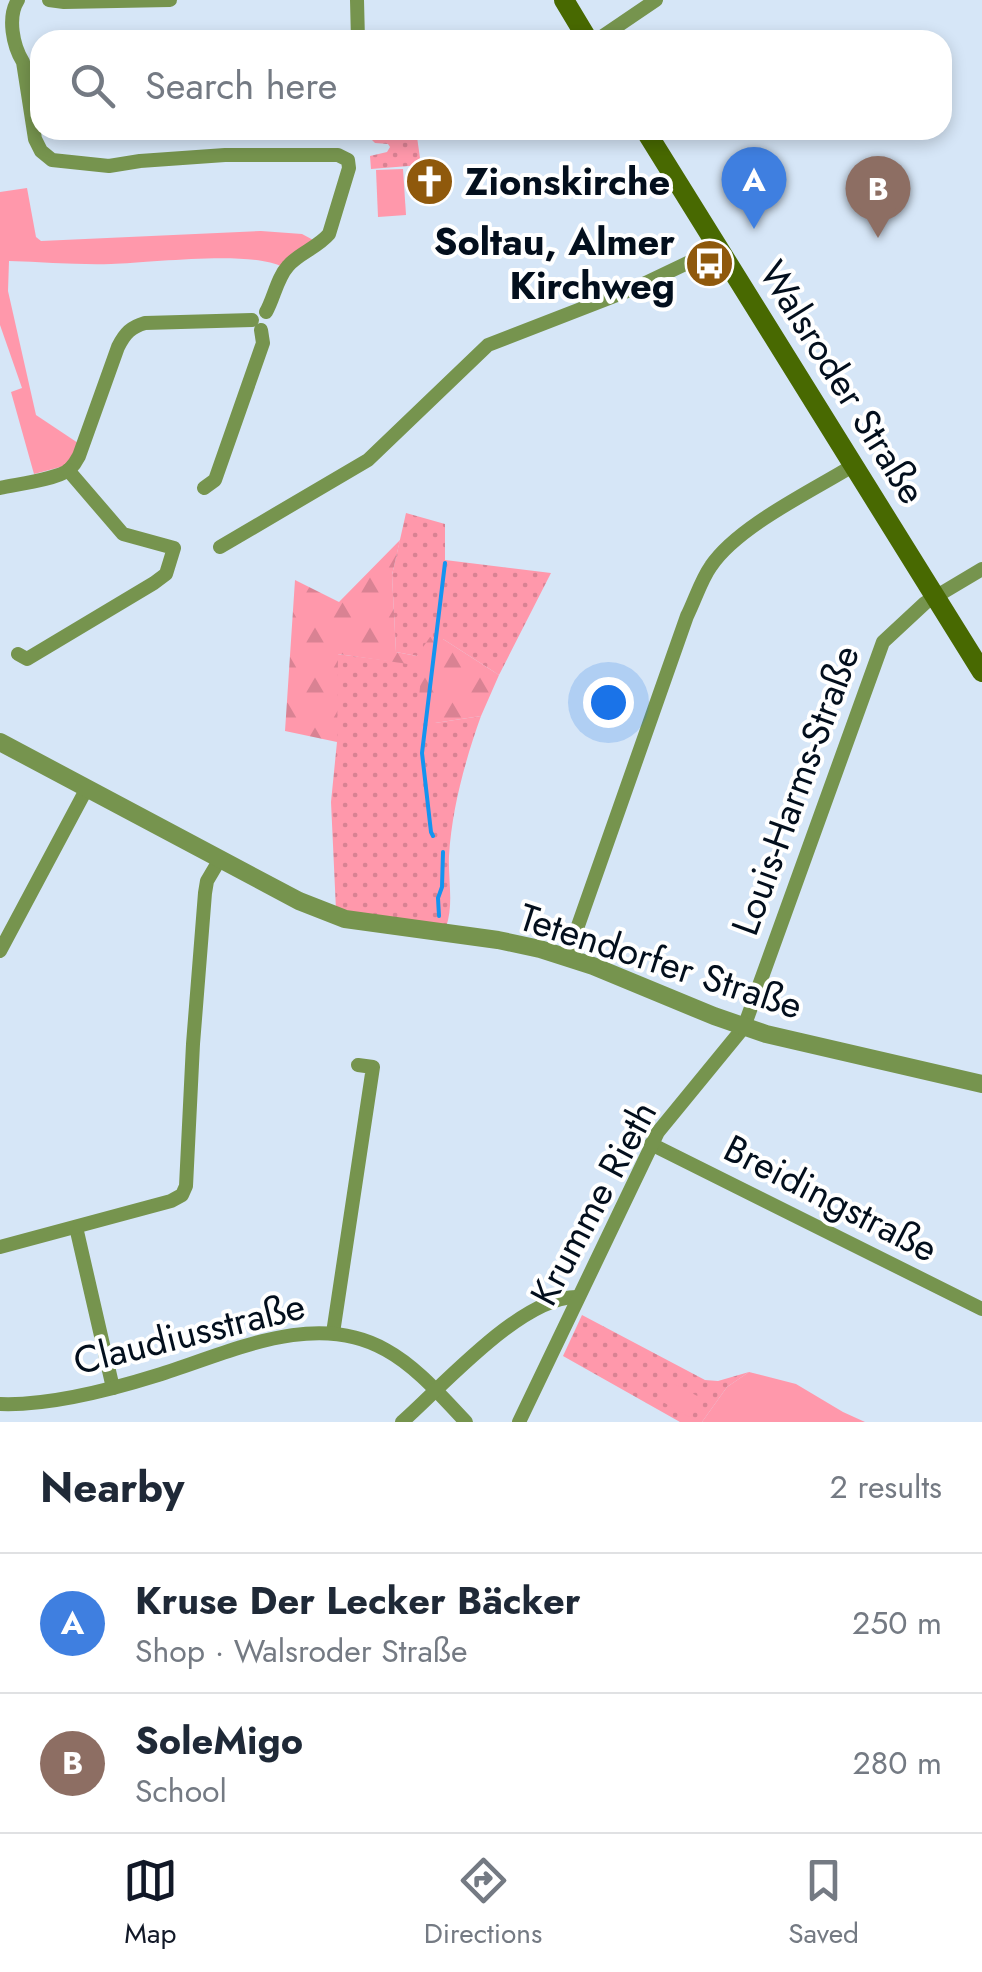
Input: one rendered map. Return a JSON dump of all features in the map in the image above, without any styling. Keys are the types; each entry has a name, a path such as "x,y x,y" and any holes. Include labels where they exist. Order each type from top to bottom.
{"main road":[{"path":"564,0 582,30"},
{"name":"Walsroder Straße","path":"650,140 854,465 930,600 982,672"}],"street":[{"path":"18,0 12,13 16,52 23,62 30,107"},
{"path":"49,0 170,0"},
{"path":"357,0 358,30"},
{"path":"612,30 656,0"},
{"path":"36,140 52,160 101,166 225,155 344,156 348,160 349,168 323,241 289,264 260,321 262,343 215,480 204,488"},
{"path":"220,547 368,460 488,345 634,288 716,246"},
{"path":"0,488 68,470 79,456 118,347 133,326 260,321"},
{"path":"567,957 688,616 709,568 728,545 854,465"},
{"path":"18,654 27,659 154,583 166,574 174,548 123,534 68,470"},
{"name":"Louis-Harms-Straße","path":"744,1027 879,649 889,634 930,600 982,569"},
{"name":"Tetendorfer Straße","path":"0,742 300,902 345,919 498,940 567,957 744,1027 982,1084"},
{"path":"0,951 87,788"},
{"path":"0,1247 182,1195 186,1186 205,887 220,859"},
{"name":"Krumme Rieth","path":"519,1422 658,1132 744,1027"},
{"path":"333,1332 373,1067 358,1065"},
{"name":"Breidingstraße","path":"652,1144 982,1310"},
{"path":"76,1227 114,1388"},
{"path":"402,1422 515,1321 552,1302 578,1297"},
{"name":"Claudiusstraße","path":"0,1404 114,1388 284,1337 333,1332 361,1339 404,1362 466,1422"}],"green space":[{"path":"372,140 417,140 421,165 371,169 370,156 387,152 390,147"},
{"path":"403,169 406,215 378,217 376,170"},
{"path":"27,188 36,237 41,241 261,231 302,234 317,242 283,267 224,258 98,264 9,261 8,291 36,415 78,443 68,465 34,474 11,392 22,388 0,325 0,192"},
{"path":"406,513 445,524 445,560 551,573 499,675 443,639 417,656 396,652 392,575"},
{"path":"400,540 392,575 396,652 417,656 430,637 443,639 499,675 481,716 435,723 417,719 422,666 338,654 337,742 285,731 295,580 339,602"},
{"path":"337,654 422,665 435,723 481,716 453,820 446,927 336,910 331,802 337,742"},
{"path":"582,1315 705,1380 718,1381 749,1372 727,1387 702,1422 680,1422 563,1356"},
{"path":"749,1372 796,1384 865,1422 702,1422 727,1387"},
{"path":"671,1382 701,1398 691,1418 661,1401"}],"waterway":[{"path":"433,836 422,753 445,563"},
{"path":"439,916 443,852"}],"place":[{"name":"Zionskirche","path":"430,181"},
{"name":"Kruse Der Lecker Bäcker","path":"754,229"},
{"name":"SoleMigo","path":"878,238"},
{"name":"Soltau, Almer Kirchweg","path":"710,263"}]}
